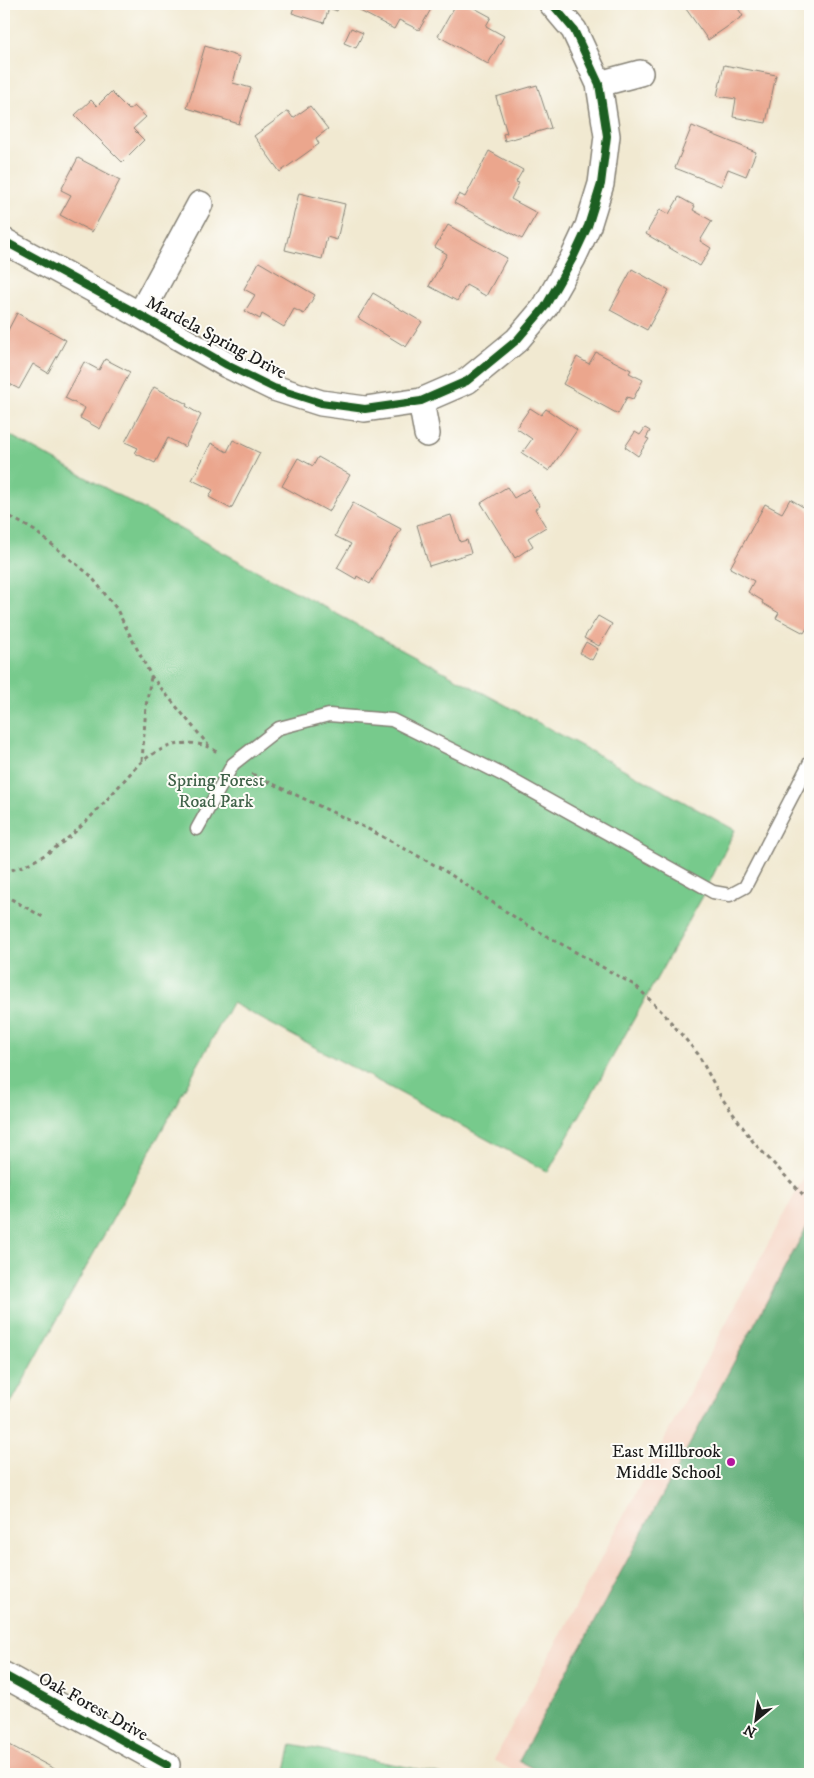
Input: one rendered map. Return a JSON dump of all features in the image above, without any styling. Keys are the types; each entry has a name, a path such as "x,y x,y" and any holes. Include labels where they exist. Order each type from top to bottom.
{"street":[{"name":"Mardela Spring Drive","path":"4,241 227,365 274,388 321,403 365,409 421,401 467,381 517,340 545,307 573,258 588,226 601,184 606,136 599,84 574,30 552,4"},
{"path":"599,84 640,73"},
{"path":"140,315 200,204"},
{"path":"421,401 427,434"},
{"name":"Oak Forest Drive","path":"4,1675 167,1765"}],"lane":[{"path":"197,829 232,764 279,728 329,715 392,720 501,774 713,892 730,895 745,887 810,762"}],"path":[{"path":"4,513 35,531 90,575 116,608 151,676 210,747 232,764 280,789 372,831 442,869 522,922 636,986 664,1014 698,1054 721,1097 754,1143 810,1202"},
{"path":"142,761 146,706 151,676"},
{"path":"4,872 41,858 61,845 142,761 161,750 180,743 195,743 210,747"},
{"path":"4,896 43,917"}],"shaded area":[{"name":"East Millbrook Middle School","path":"810,1165 810,1774 519,1774 494,1760"}],"green space":[{"name":"Spring Forest Road Park","path":"4,432 735,830 703,896 548,1172 232,1003 4,1416"},
{"name":"East Millbrook Middle School","path":"810,1221 810,1774 543,1774 519,1761"},
{"path":"292,1744 442,1774 285,1774"}],"building":[{"path":"295,4 339,4 337,11 329,8 324,23 292,13"},
{"path":"364,4 434,4 419,30 399,20 394,29 360,11"},
{"path":"456,4 467,4 491,17 486,26 504,36 488,64 438,36"},
{"path":"694,4 735,4 743,16 708,40 686,9"},
{"path":"351,28 363,33 356,48 344,43"},
{"path":"205,46 240,57 233,83 251,88 239,124 187,108"},
{"path":"724,65 776,75 766,123 733,117 736,99 717,96"},
{"path":"537,85 551,128 505,141 503,134 507,133 496,97"},
{"path":"111,92 129,110 134,106 146,117 133,129 144,140 122,162 75,115 91,100 97,106"},
{"path":"310,106 328,129 316,138 319,144 280,172 254,136 288,111 293,118"},
{"path":"692,126 756,152 746,176 728,169 721,186 675,168"},
{"path":"489,151 523,170 516,182 519,183 511,199 537,213 522,239 454,203 459,194 465,197"},
{"path":"78,158 120,180 92,232 60,215 71,195 61,190"},
{"path":"299,193 345,204 337,240 327,237 322,259 285,250"},
{"path":"679,197 695,206 693,210 712,221 700,241 711,248 700,266 646,234 660,209 669,214"},
{"path":"448,225 507,258 486,296 466,285 457,301 429,286 447,254 435,247"},
{"path":"259,262 315,295 304,314 294,309 284,327 262,314 260,319 245,311 255,295 244,289"},
{"path":"632,269 669,290 647,330 610,310"},
{"path":"373,293 422,322 406,347 358,318"},
{"path":"17,313 66,340 48,373 33,364 19,389 4,381 4,338"},
{"path":"596,352 631,370 629,373 643,380 633,399 627,397 618,414 563,384 577,357 589,364"},
{"path":"105,359 130,372 100,429 80,418 85,408 65,398 84,362 99,370"},
{"path":"154,387 187,404 186,406 201,415 185,447 168,438 155,463 135,453 138,448 125,442"},
{"path":"530,408 541,415 546,409 577,430 549,471 522,453 532,439 516,428"},
{"path":"645,428 650,431 646,438 649,439 638,456 625,447 635,432 640,435"},
{"path":"233,440 260,453 231,509 209,497 213,490 192,480 211,443 227,452"},
{"path":"318,457 350,475 329,512 282,486 298,458 313,466"},
{"path":"507,487 514,498 529,489 540,506 535,509 546,527 528,538 533,546 515,558 481,503"},
{"path":"790,499 810,511 810,623 804,633 776,618 779,613 748,592 754,581 730,568 765,504 782,513"},
{"path":"353,503 401,529 370,584 357,576 356,579 337,568 351,544 335,536"},
{"path":"451,515 460,542 467,540 471,553 429,566 417,525"},
{"path":"598,616 612,624 599,646 584,638"},
{"path":"586,642 598,649 592,660 580,653"},
{"path":"4,1742 64,1774 4,1774"}],"cycle path":[{"path":"4,241 227,365 274,388 321,403 365,409 421,401 467,381 517,340 545,307 573,258 588,226 601,184 607,136 599,84 574,30 552,4"},
{"path":"4,1675 167,1765"}],"place":[{"name":"East Millbrook Middle School","path":"731,1462"}]}
